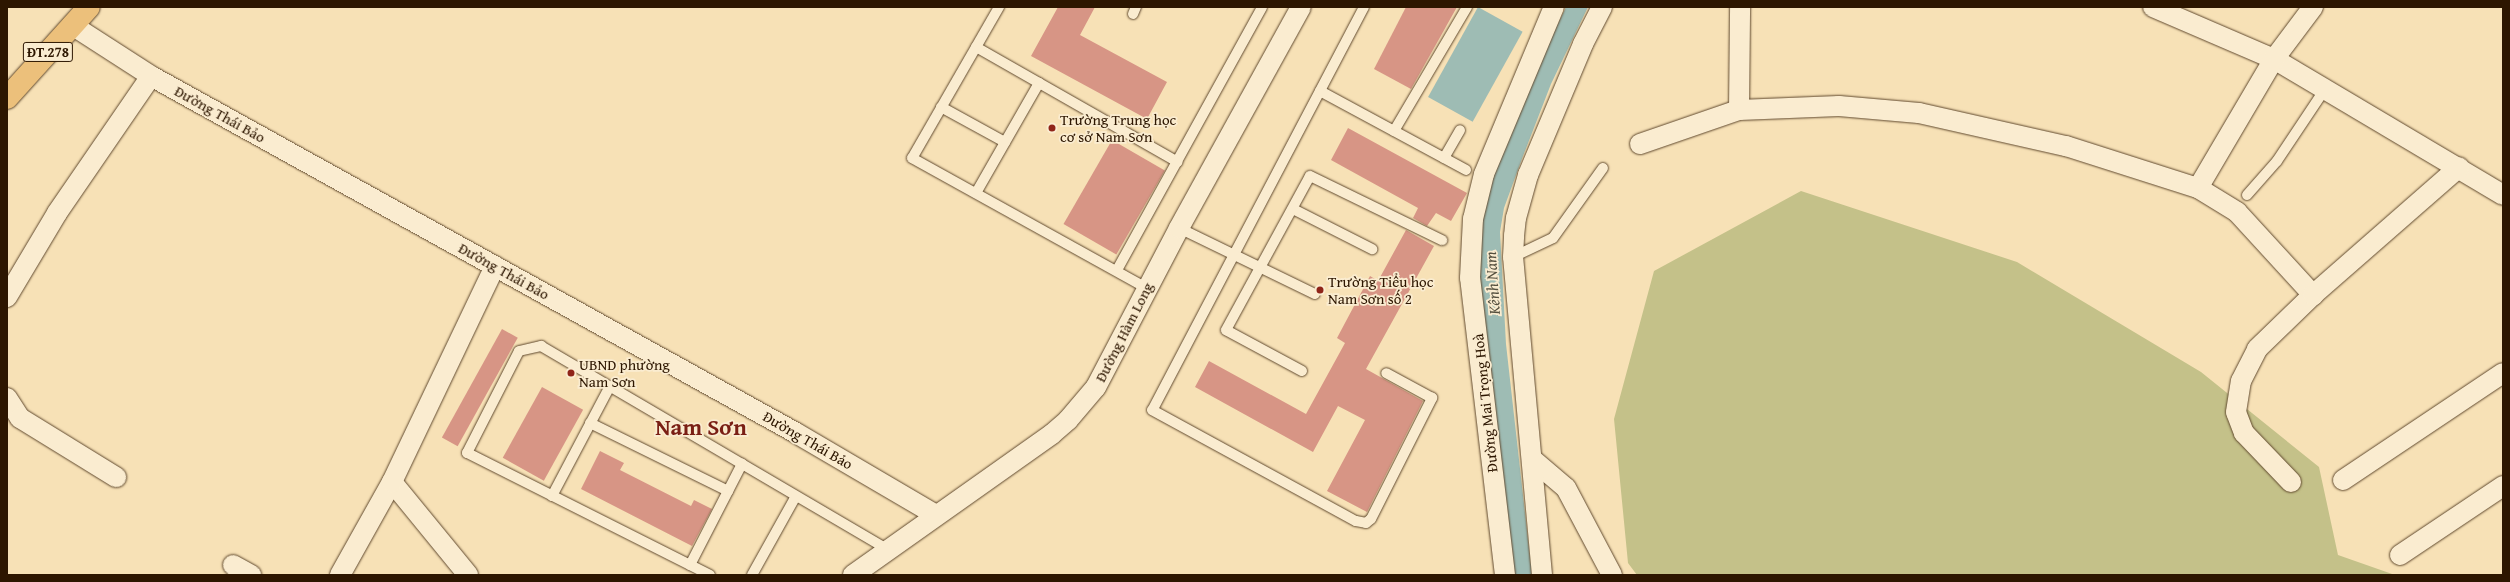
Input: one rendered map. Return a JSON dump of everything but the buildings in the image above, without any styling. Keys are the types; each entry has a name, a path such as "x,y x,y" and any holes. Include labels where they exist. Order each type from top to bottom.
{"main road":[{"name":"ĐT.278","path":"10,87 89,7"}],"street":[{"name":"Đường Hàm Long","path":"853,575 890,551 936,515 1068,420 1096,387 1124,337 1147,288 1179,228 1301,7"},
{"name":"Đường Mai Trọng Hoà","path":"1505,575 1470,278 1473,219 1484,174 1554,7"},
{"path":"1542,575 1533,460 1513,257 1516,218 1528,176 1583,44 1602,7"},
{"path":"1739,110 1740,7"},
{"path":"2153,7 2274,59 2459,167 2503,195"},
{"path":"2198,188 2274,59 2314,7"},
{"name":"Đường Thái Bảo","path":"72,25 151,76 796,433 936,515"},
{"path":"7,296 57,214 151,76"},
{"path":"1640,144 1739,110 1839,106 1919,113 2066,146 2198,188 2237,212 2313,295"},
{"path":"2291,482 2244,433 2236,412 2241,381 2257,349 2313,295 2459,167"},
{"path":"340,575 392,482 495,266"},
{"path":"2343,480 2503,373"},
{"path":"7,398 20,418 116,477"},
{"path":"1533,460 1566,488 1612,575"},
{"path":"392,482 468,575"},
{"path":"2400,555 2503,486"},
{"path":"233,564 251,575"}],"lane":[{"path":"999,7 912,158 1117,270 1147,288"},
{"path":"1117,270 1178,162 1262,7"},
{"path":"1364,7 1152,410 1356,521 1366,522 1371,518 1432,398 1386,373"},
{"path":"1394,132 1468,7"},
{"path":"976,47 1178,162"},
{"path":"976,193 1039,83"},
{"path":"2247,195 2277,161 2325,89"},
{"path":"1320,90 1394,132 1466,170"},
{"path":"941,107 1005,142"},
{"path":"1444,158 1460,130"},
{"path":"1513,257 1553,238 1603,168"},
{"path":"1302,371 1226,330 1310,176 1442,240"},
{"path":"1292,209 1372,249"},
{"path":"1179,228 1315,294"},
{"path":"710,575 468,453 519,351 541,346 890,551"},
{"path":"552,496 610,386"},
{"path":"590,423 728,491"},
{"path":"690,565 742,464"},
{"path":"752,575 796,496"}],"shaded area":[{"path":"1801,191 2017,262 2201,372 2319,467 2338,555 2395,575 1637,575 1628,563 1614,419 1654,271"}],"water":[{"path":"1478,7 1523,32 1473,122 1428,97"},
{"name":"Kênh Nam","path":"1566,7 1588,7 1551,84 1504,208 1500,232 1506,344 1532,575 1512,575 1478,276 1481,229 1490,182 1534,73"}],"place":[{"name":"Trường Trung học cơ sở Nam Sơn","path":"1052,128"},
{"name":"Trường Tiểu học Nam Sơn số 2","path":"1320,290"},
{"name":"UBND phường Nam Sơn","path":"571,373"}],"district":[{"name":"Nam Sơn","path":"701,427"}]}
